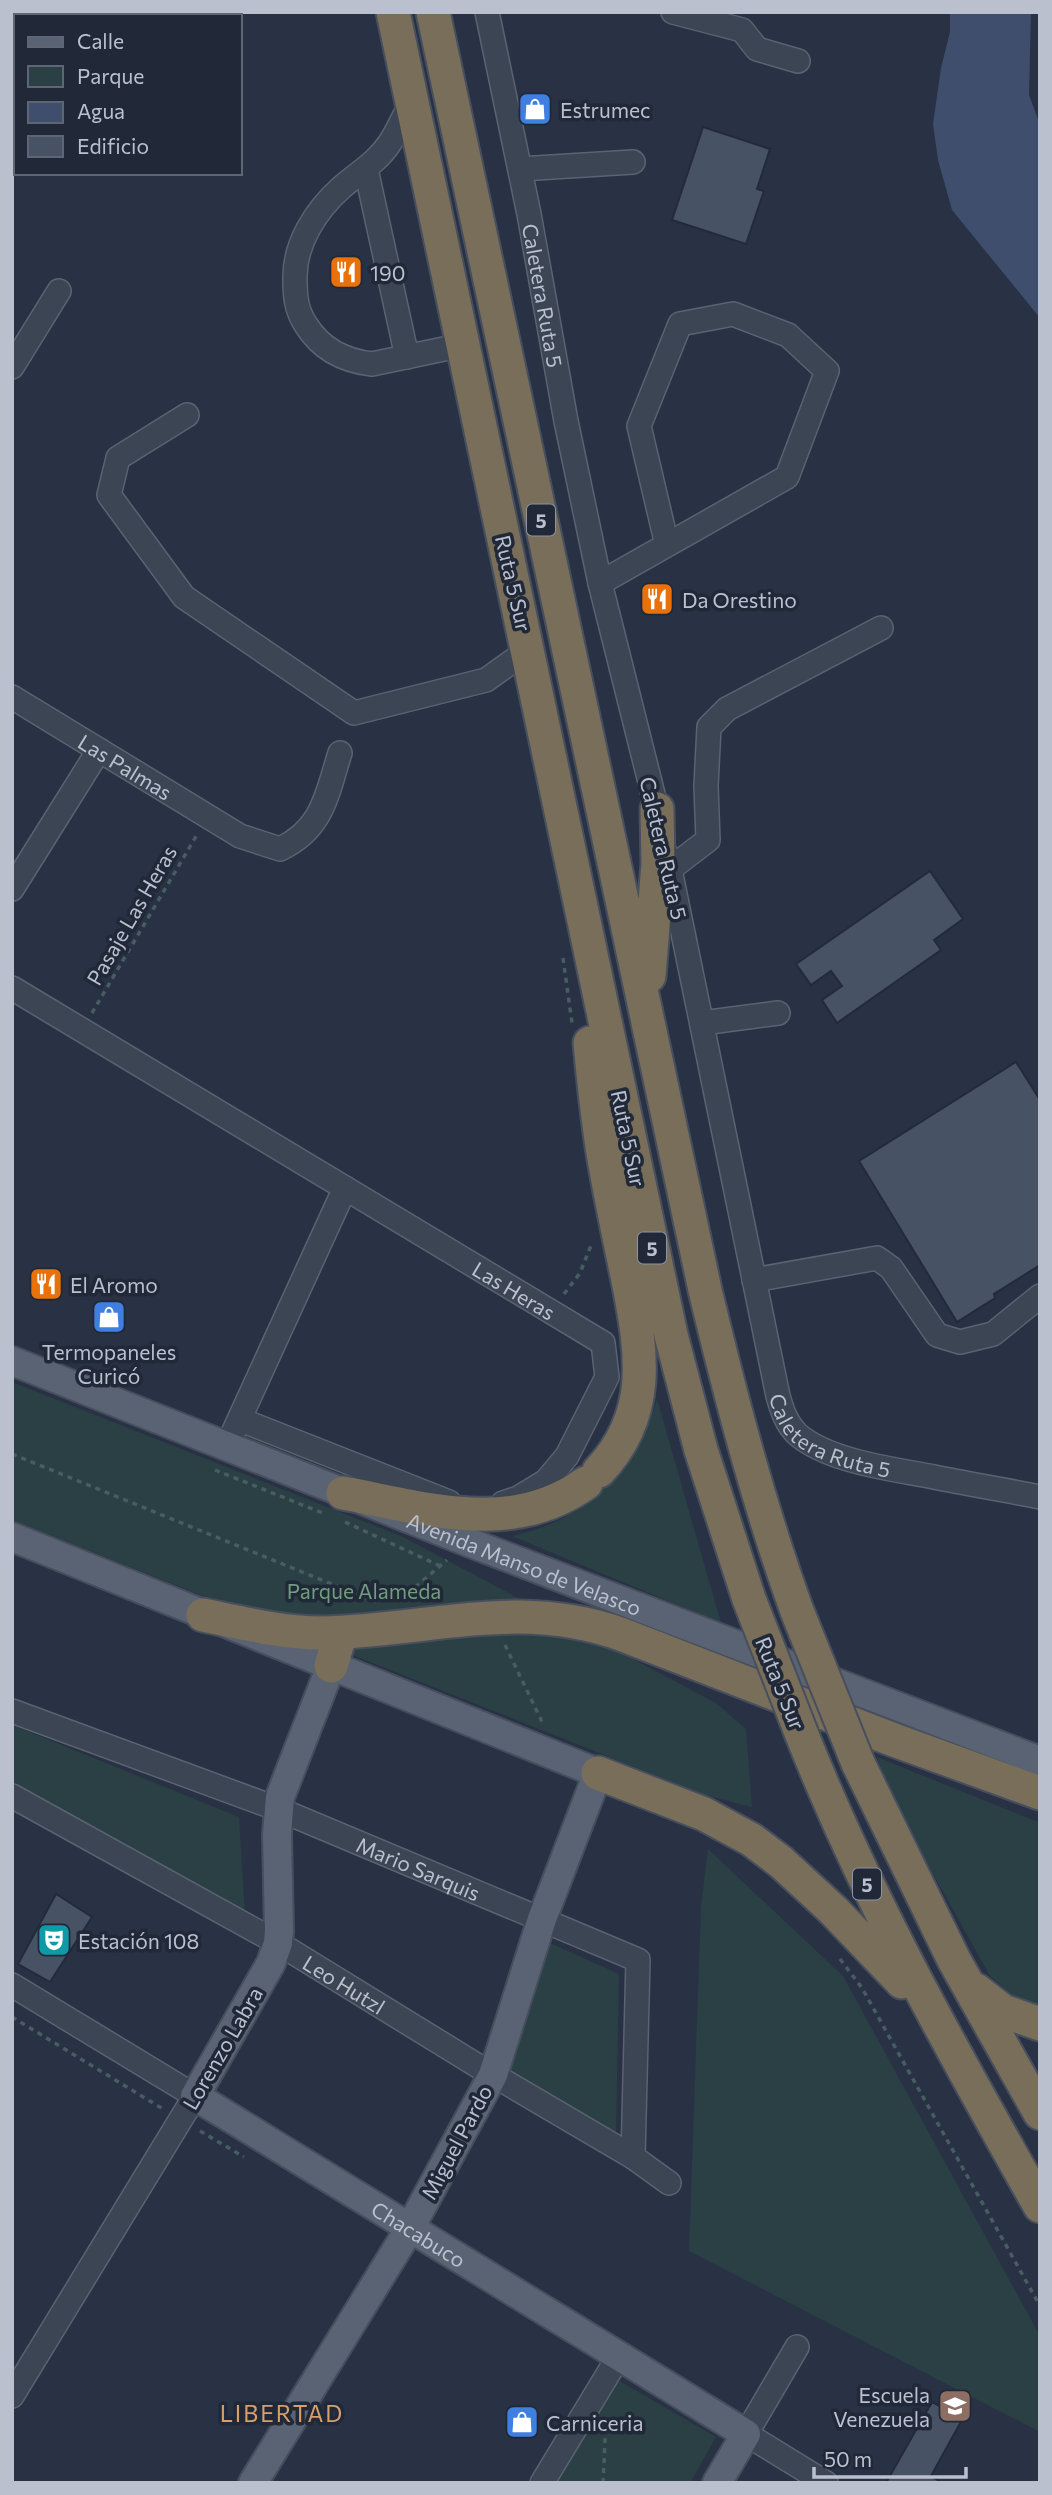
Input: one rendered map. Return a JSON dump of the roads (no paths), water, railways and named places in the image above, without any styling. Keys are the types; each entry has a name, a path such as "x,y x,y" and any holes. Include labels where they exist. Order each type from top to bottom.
{"highway":[{"name":"Ruta 5 Sur","path":"393,12 671,1335 701,1450 749,1600 852,1853 940,2030 1040,2206"},
{"name":"Ruta 5 Sur","path":"433,12 705,1290 730,1391 773,1540 797,1611 858,1763 954,1960 1040,2113"},
{"path":"649,1027 649,975 658,864 657,809"},
{"path":"336,1510 504,1515 542,1507 593,1477 621,1443 631,1419 639,1393 640,1353 600,1136 577,891"},
{"path":"203,1615 290,1631 362,1622 492,1617 561,1619 602,1628 1040,1793"},
{"path":"331,1666 338,1642 362,1622"},
{"path":"598,1773 704,1814 752,1840 781,1862 833,1910 896,1975 940,2030"},
{"path":"954,1960 975,1989 989,2001 1020,2018 1040,2024"}],"main road":[{"name":"Avenida Manso de Velasco","path":"12,1362 336,1510 468,1542 1040,1761"},
{"path":"12,1537 598,1773"},
{"name":"Lorenzo Labra","path":"195,2096 271,1963 278,1943 278,1809 285,1783 331,1666"},
{"name":"Miguel Pardo","path":"253,2483 410,2228 493,2075 542,1919 598,1773"},
{"name":"Chacabuco","path":"195,2096 410,2228 614,2365 746,2434"},
{"path":"717,2483 746,2434"}],"street":[{"name":"Caletera Ruta 5","path":"486,12 536,245 566,421 600,583 657,809 785,1418 798,1434 820,1447 872,1464 1040,1497"},
{"path":"673,12 741,30 757,49 798,61"},
{"path":"412,102 388,144 366,169 326,203 307,232 294,263 296,301 306,326 325,347 336,354 360,362 372,364 463,345"},
{"path":"520,169 633,162"},
{"path":"366,169 407,357"},
{"path":"12,367 59,291"},
{"path":"600,583 787,477 827,371 788,335 733,314 680,324 639,426 667,545"},
{"path":"187,415 118,458 110,495 184,597 354,713 486,680 528,650"},
{"path":"670,869 708,841 706,786 709,727 727,709 881,628"},
{"name":"Las Palmas","path":"12,697 240,836 280,849 308,830 323,809 340,753"},
{"path":"12,888 99,750"},
{"name":"Las Heras","path":"12,988 603,1343 607,1377 567,1456 558,1469 533,1490 502,1503 468,1506 450,1502 241,1420"},
{"path":"702,1023 778,1013"},
{"path":"220,1458 241,1420 345,1188"},
{"path":"754,1280 877,1258 891,1268 937,1335 960,1342 993,1335 1040,1296"},
{"name":"Mario Sarquis","path":"12,1711 278,1809 638,1960 633,2157"},
{"name":"Leo Hutzl","path":"12,1796 278,1943 633,2157 670,2183"},
{"name":"Chacabuco","path":"12,1985 195,2096"},
{"name":"Lorenzo Labra","path":"12,2396 195,2096"},
{"path":"746,2434 797,2347"},
{"path":"542,2483 614,2365"},
{"name":"Chacabuco","path":"746,2434 826,2483"}],"water":[{"path":"950,12 1031,12 1029,95 1040,125 1040,318 952,210 938,160 933,124 941,68 950,32"}],"place":[{"name":"Estrumec","path":"535,109"},
{"name":"190","path":"346,272"},
{"name":"Da Orestino","path":"657,599"},
{"name":"El Aromo","path":"46,1284"},
{"name":"Termopaneles Curicó","path":"109,1317"},
{"name":"Estación 108","path":"54,1940"},
{"name":"Escuela Venezuela","path":"955,2406"},
{"name":"Carniceria","path":"522,2422"}],"district":[{"name":"LIBERTAD","path":"282,2413"}],"park label":[{"name":"Parque Alameda","path":"364,1590"}]}
